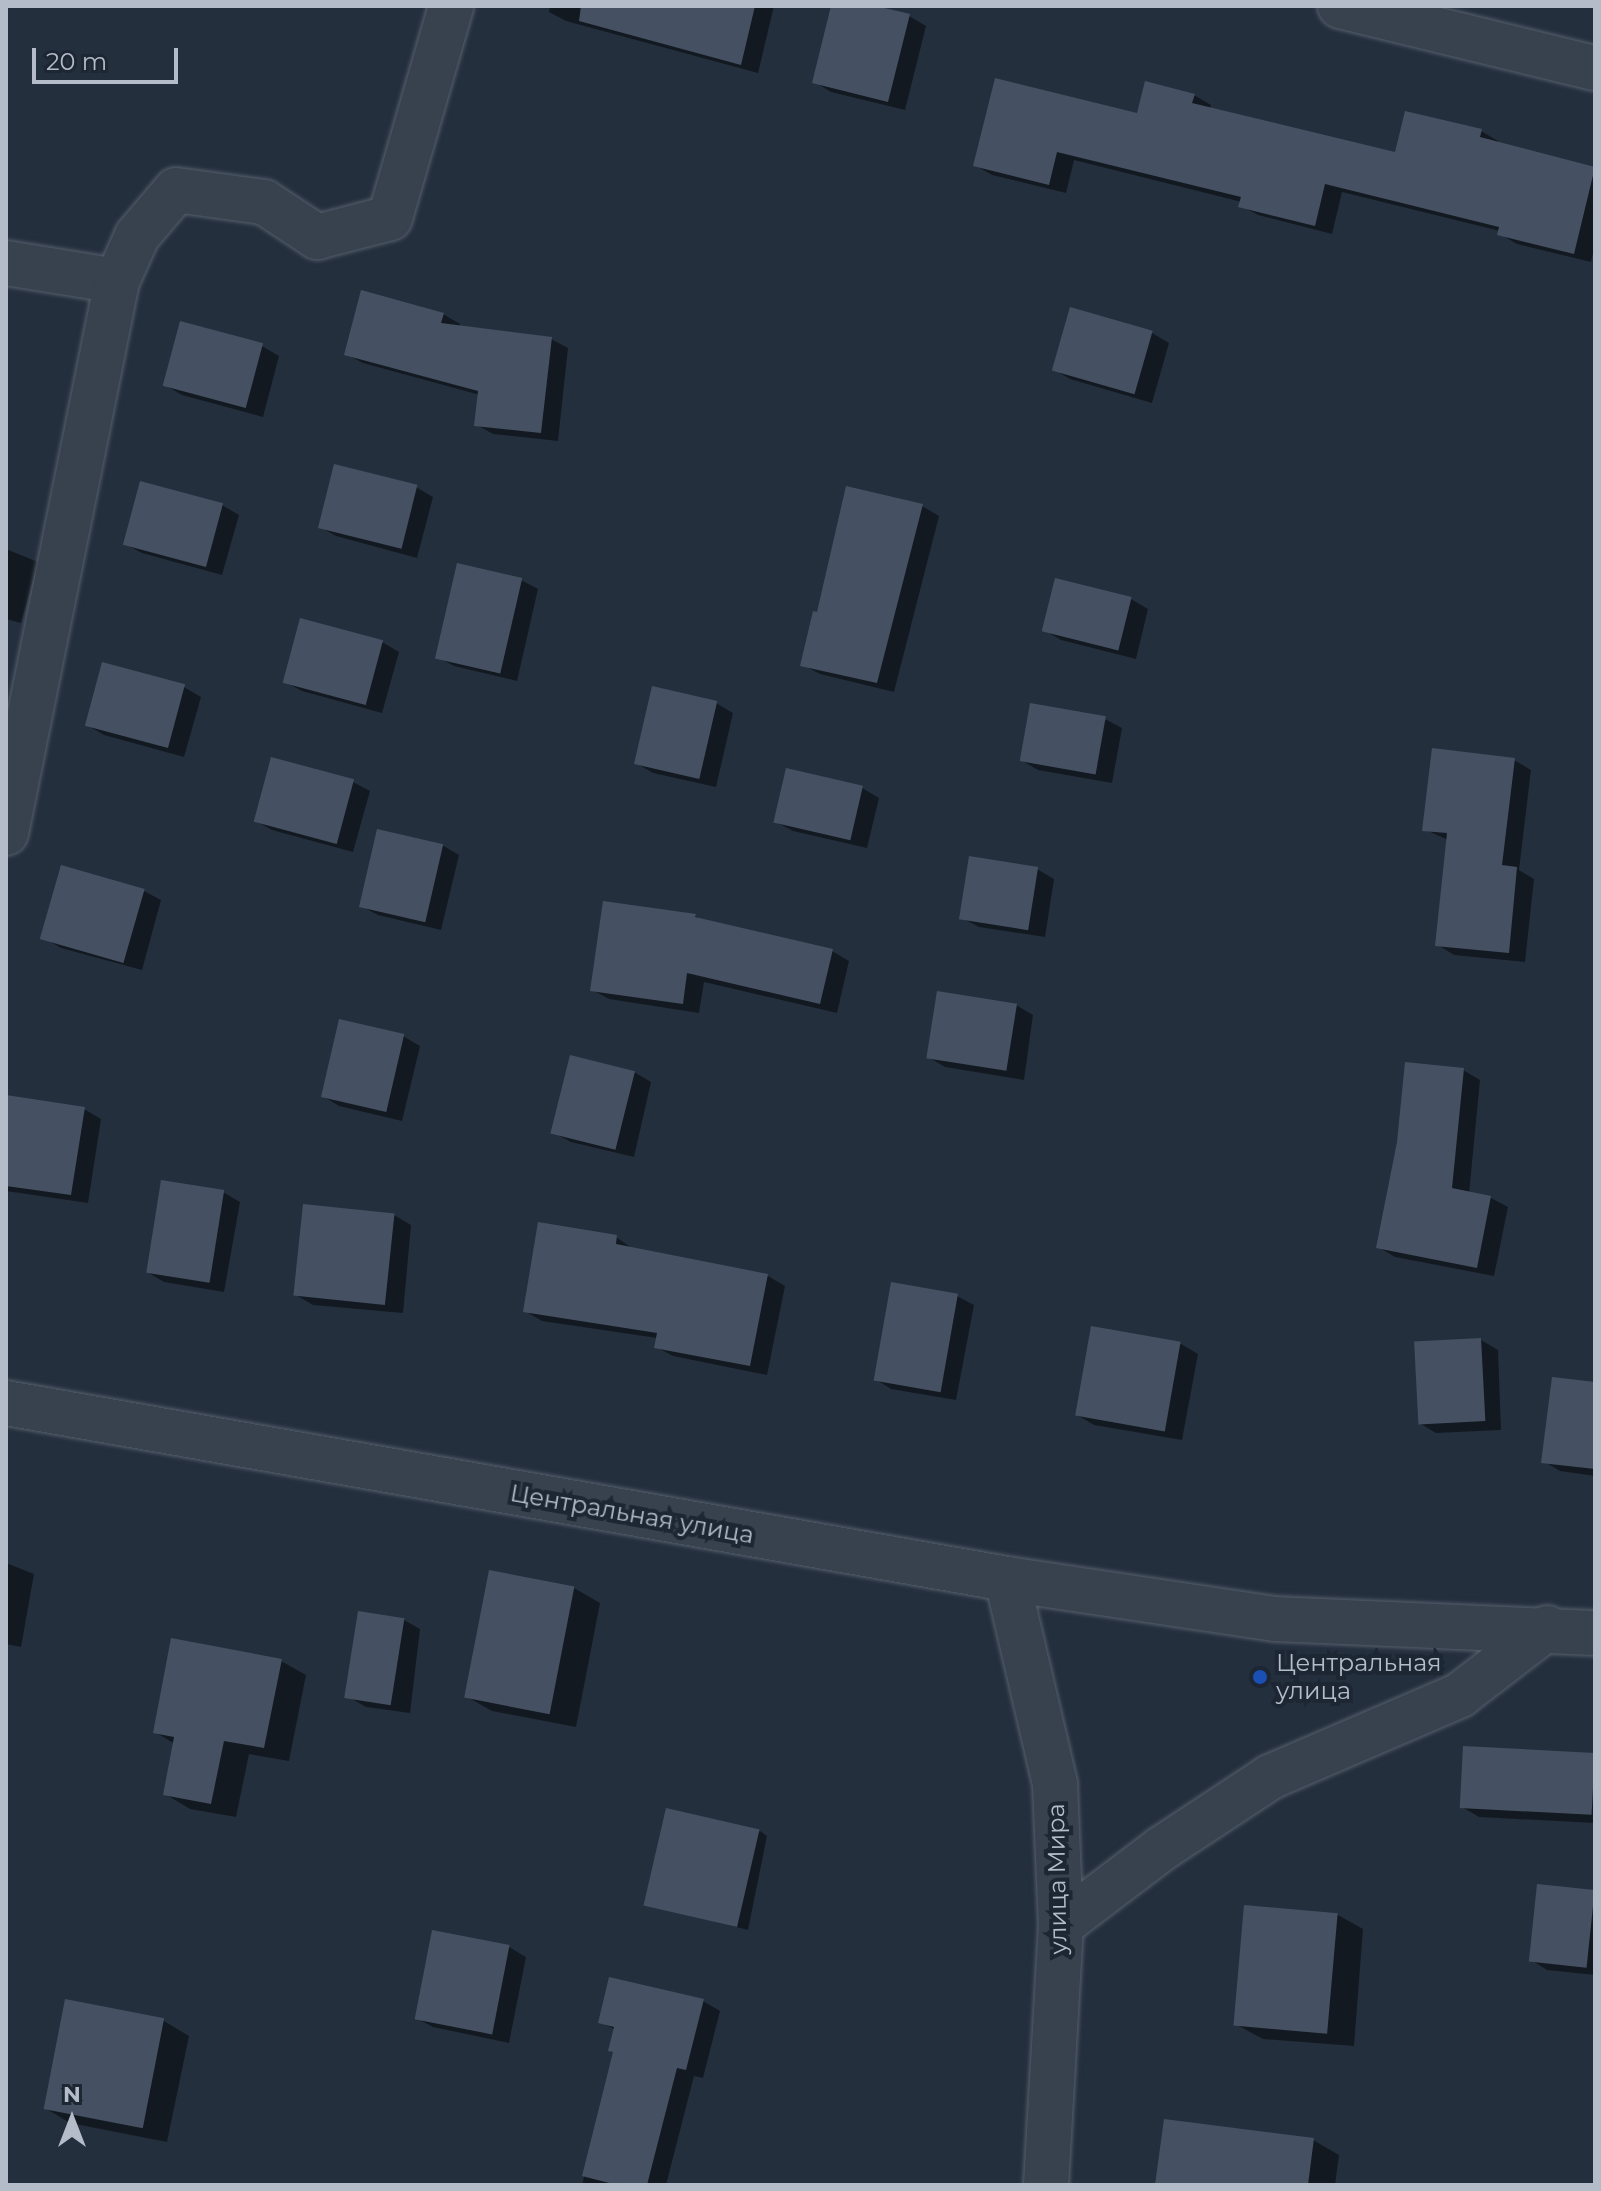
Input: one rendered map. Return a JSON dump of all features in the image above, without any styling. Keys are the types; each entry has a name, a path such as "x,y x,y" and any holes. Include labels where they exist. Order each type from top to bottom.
{"street":[{"path":"6,833 117,281 137,236 176,190 264,202 317,237 390,218 451,6"},
{"path":"1340,6 1595,68"},
{"path":"6,263 117,281"},
{"name":"Центральная улица","path":"6,1403 1007,1579 1275,1619 1547,1628 1595,1633"},
{"name":"улица Мира","path":"1007,1579 1055,1784 1061,1925 1046,2185"},
{"path":"1061,1925 1161,1849 1270,1777 1460,1695 1547,1628"}],"building":[{"path":"581,6 755,6 741,65 579,21"},
{"path":"831,6 876,6 910,14 888,102 812,83"},
{"path":"995,78 1137,113 1145,81 1195,94 1192,103 1395,152 1405,111 1482,129 1480,137 1595,167 1574,254 1497,235 1499,227 1325,184 1315,226 1238,207 1241,197 1057,152 1049,185 973,166"},
{"path":"361,290 444,313 441,323 552,337 541,433 474,426 478,391 344,355"},
{"path":"1070,307 1153,331 1134,394 1052,370"},
{"path":"180,321 263,343 246,408 163,386"},
{"path":"334,464 417,485 401,549 318,528"},
{"path":"140,481 223,503 206,567 123,545"},
{"path":"846,486 923,504 877,683 800,666 813,611 817,612"},
{"path":"457,563 522,578 500,674 435,658"},
{"path":"1055,578 1132,597 1118,650 1042,631"},
{"path":"300,618 383,640 366,705 283,683"},
{"path":"102,662 185,684 168,748 85,726"},
{"path":"652,686 717,701 699,779 634,764"},
{"path":"1030,703 1106,716 1096,774 1020,761"},
{"path":"1432,748 1515,758 1502,865 1517,867 1509,953 1435,946 1447,833 1422,831"},
{"path":"271,757 354,779 337,844 254,822"},
{"path":"786,768 863,786 850,840 773,823"},
{"path":"377,829 443,844 425,922 359,907"},
{"path":"969,856 1038,867 1028,930 959,919"},
{"path":"61,865 145,889 123,963 40,939"},
{"path":"603,901 696,914 695,917 833,949 820,1004 687,973 683,1004 590,991"},
{"path":"937,991 1017,1004 1006,1071 926,1058"},
{"path":"339,1019 404,1034 386,1112 321,1097"},
{"path":"570,1055 635,1071 615,1150 550,1134"},
{"path":"1405,1062 1464,1068 1452,1188 1491,1196 1477,1268 1376,1248 1397,1142"},
{"path":"6,1095 85,1107 71,1195 6,1186"},
{"path":"161,1180 224,1190 210,1283 146,1273"},
{"path":"303,1204 394,1214 385,1305 293,1295"},
{"path":"538,1222 617,1235 616,1244 768,1274 750,1366 654,1348 657,1333 523,1312"},
{"path":"891,1282 958,1294 941,1392 874,1380"},
{"path":"1091,1326 1181,1342 1165,1431 1075,1416"},
{"path":"1481,1338 1485,1421 1418,1424 1414,1342"},
{"path":"1552,1377 1595,1382 1595,1469 1541,1463"},
{"path":"489,1570 574,1587 550,1714 464,1698"},
{"path":"358,1611 404,1618 391,1705 344,1698"},
{"path":"171,1638 282,1659 264,1748 224,1741 211,1804 163,1795 174,1737 153,1733"},
{"path":"1463,1746 1595,1753 1592,1815 1460,1808"},
{"path":"666,1808 760,1830 737,1927 644,1905"},
{"path":"1537,1884 1595,1890 1587,1968 1529,1962"},
{"path":"1244,1905 1338,1913 1327,2034 1233,2026"},
{"path":"432,1930 510,1945 492,2034 415,2019"},
{"path":"609,1977 704,1999 686,2070 677,2068 647,2185 617,2185 582,2176 613,2052 608,2051 614,2027 598,2023"},
{"path":"65,1999 164,2018 143,2128 44,2109"},
{"path":"1164,2119 1314,2138 1308,2185 1155,2185"}],"place":[{"name":"Центральная улица","path":"1260,1677"}]}
